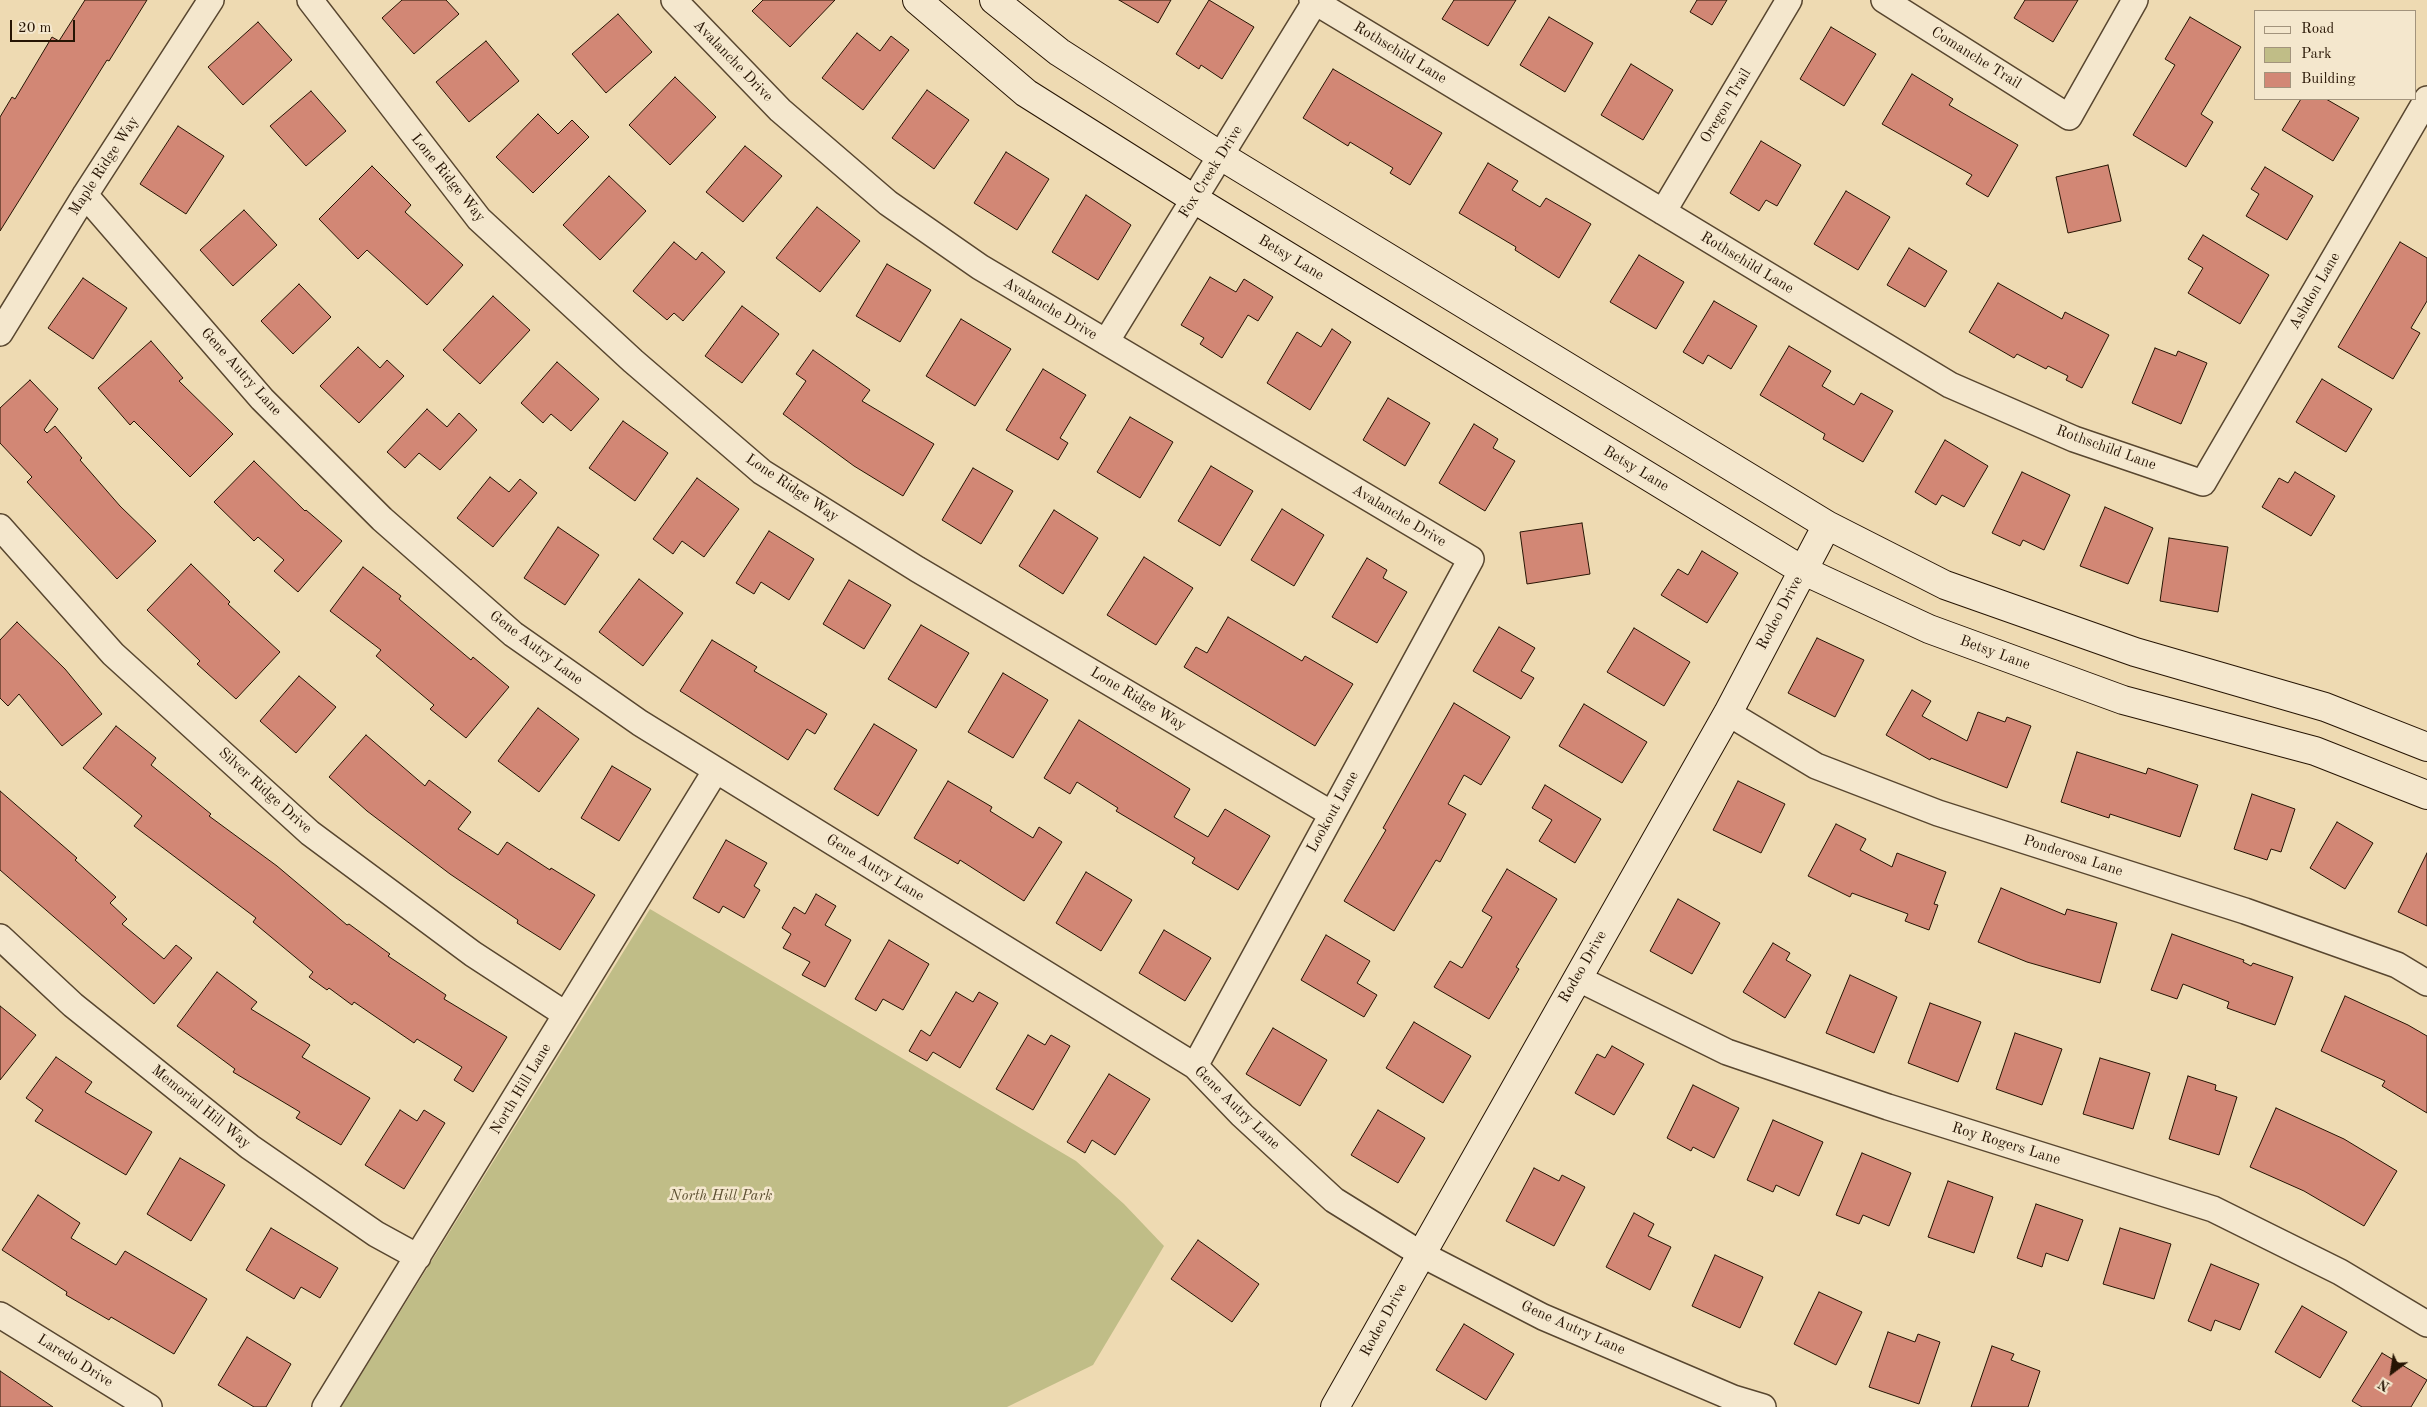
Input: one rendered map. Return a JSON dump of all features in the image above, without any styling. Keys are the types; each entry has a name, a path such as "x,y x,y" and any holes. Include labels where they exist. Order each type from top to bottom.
{"main road":[{"name":"Betsy Lane","path":"917,0 1026,92 1194,199 1802,570 1929,629 2123,700 2315,751 2427,796"},
{"path":"994,0 1059,52 1221,156 1827,525 1945,585 2135,652 2325,707 2427,747"},
{"name":"Rodeo Drive","path":"1335,1407 1728,713 1827,525"}],"street":[{"name":"Maple Ridge Way","path":"0,333 85,195 211,0"},
{"name":"Lone Ridge Way","path":"310,0 479,220 633,361 762,472 917,569 1332,814"},
{"name":"Avalanche Drive","path":"674,0 780,110 888,203 980,267 1471,559"},
{"name":"Oregon Trail","path":"1663,212 1789,0"},
{"name":"Comanche Trail","path":"1884,0 2069,117 2136,0"},
{"name":"Fox Creek Drive","path":"1106,342 1221,156 1313,1"},
{"name":"Rothschild Lane","path":"1313,1 1950,385 2074,439 2203,483"},
{"name":"Ashdon Lane","path":"2203,483 2427,99"},
{"name":"Gene Autry Lane","path":"85,195 262,398 382,519 513,634 640,723 1195,1066 1242,1115 1334,1200 1421,1254 1543,1317 1731,1403 1762,1407"},
{"name":"Silver Ridge Drive","path":"0,527 112,654 310,832 473,954 565,1014"},
{"name":"Lookout Lane","path":"1195,1066 1471,559"},
{"name":"Ponderosa Lane","path":"1728,713 1816,766 1921,806 2245,911 2397,965 2427,983"},
{"name":"North Hill Lane","path":"325,1407 716,770"},
{"name":"Memorial Hill Way","path":"0,937 73,1005 250,1147 376,1234 418,1256"},
{"name":"Roy Rogers Lane","path":"1577,978 1727,1052 1888,1107 2213,1209 2340,1272 2427,1324"},
{"name":"Laredo Drive","path":"0,1315 150,1407"}],"green space":[{"name":"North Hill Park","path":"650,909 1076,1161 1124,1204 1164,1246 1093,1365 1007,1407 341,1407"}],"building":[{"path":"85,0 147,0 109,61 107,60 0,231 0,117 12,97 15,99 52,37 59,41"},
{"path":"402,0 446,0 459,14 414,54 382,18"},
{"path":"763,0 835,0 790,47 752,11"},
{"path":"1119,0 1171,0 1158,23"},
{"path":"1209,0 1254,27 1222,79 1201,65 1199,69 1176,54"},
{"path":"1454,0 1516,0 1488,46 1442,19"},
{"path":"1697,0 1727,0 1712,25 1690,12"},
{"path":"2025,0 2078,0 2053,42 2014,18"},
{"path":"618,14 652,52 606,93 572,54"},
{"path":"1549,17 1593,43 1565,92 1520,65"},
{"path":"2190,17 2241,47 2201,114 2213,122 2186,167 2133,135 2175,65 2165,59"},
{"path":"258,22 292,60 243,105 208,67"},
{"path":"1831,27 1876,54 1844,106 1800,79"},
{"path":"857,33 880,51 891,36 909,50 863,110 822,78"},
{"path":"486,41 519,81 469,122 436,82"},
{"path":"1631,64 1673,90 1643,140 1601,115"},
{"path":"1333,69 1442,133 1410,185 1390,173 1393,168 1350,142 1348,146 1303,118"},
{"path":"1912,74 1953,99 1949,105 2018,145 1988,197 1966,184 1972,175 1882,124"},
{"path":"675,77 716,117 670,165 629,125"},
{"path":"927,90 969,120 934,169 892,138"},
{"path":"311,91 346,131 306,166 270,126"},
{"path":"2300,100 2328,100 2359,118 2333,161 2282,130"},
{"path":"538,114 558,134 572,120 589,137 533,193 496,157"},
{"path":"178,126 224,156 186,214 140,184"},
{"path":"1761,141 1801,165 1777,206 1766,200 1759,211 1730,193"},
{"path":"745,146 782,176 743,222 706,192"},
{"path":"1006,152 1049,179 1017,230 974,203"},
{"path":"1488,163 1518,181 1512,190 1540,207 1546,198 1591,224 1559,278 1515,250 1516,247 1459,213"},
{"path":"2108,165 2121,221 2068,233 2056,177"},
{"path":"372,166 411,205 405,212 463,265 427,305 367,250 358,259 319,219"},
{"path":"2265,167 2313,196 2287,240 2246,216 2259,194 2251,189"},
{"path":"609,176 646,211 600,260 563,225"},
{"path":"1846,191 1890,217 1858,270 1814,244"},
{"path":"1086,195 1131,225 1098,280 1052,252"},
{"path":"817,207 860,241 820,292 776,258"},
{"path":"244,210 277,245 233,286 200,250"},
{"path":"2203,235 2269,275 2240,324 2188,293 2203,268 2188,259"},
{"path":"674,242 696,260 702,252 725,272 683,321 674,313 667,320 633,291"},
{"path":"2400,242 2427,258 2427,301 2411,328 2420,333 2393,379 2338,347"},
{"path":"1909,248 1947,271 1925,307 1887,285"},
{"path":"1639,255 1684,282 1656,329 1610,302"},
{"path":"887,264 931,290 900,342 856,316"},
{"path":"1210,277 1236,292 1244,279 1273,297 1258,321 1248,315 1222,358 1200,344 1204,338 1181,325"},
{"path":"83,278 127,308 93,359 48,328"},
{"path":"1998,283 2062,319 2065,312 2109,335 2082,388 2066,380 2068,376 2048,366 2046,369 2017,354 2014,358 1969,332"},
{"path":"299,284 331,317 293,354 261,321"},
{"path":"493,296 530,330 480,384 443,350"},
{"path":"1714,301 1757,326 1731,369 1708,355 1703,364 1683,352"},
{"path":"742,306 779,334 742,383 705,356"},
{"path":"961,319 1011,349 975,406 926,376"},
{"path":"1332,329 1351,342 1310,410 1267,383 1297,332 1321,347"},
{"path":"151,341 183,378 179,381 233,434 190,477 134,421 130,425 98,388"},
{"path":"1789,346 1831,371 1822,386 1854,405 1861,393 1893,411 1863,462 1823,439 1825,434 1760,395"},
{"path":"358,347 380,368 387,360 404,376 359,423 320,386"},
{"path":"2155,348 2176,356 2178,351 2207,363 2181,424 2132,403"},
{"path":"813,350 870,390 862,401 934,444 903,496 854,466 783,414 806,381 796,374"},
{"path":"557,362 599,399 571,431 551,414 543,423 521,403"},
{"path":"1043,369 1086,395 1060,438 1068,443 1058,460 1006,430"},
{"path":"2322,379 2372,409 2346,452 2296,422"},
{"path":"30,380 58,409 44,430 47,433 55,426 82,458 80,460 120,506 156,541 117,579 27,482 32,477 0,443 0,408"},
{"path":"1388,398 1430,423 1405,466 1363,440"},
{"path":"427,409 447,427 459,413 477,430 440,470 419,453 405,468 387,452"},
{"path":"1130,417 1173,442 1140,498 1097,472"},
{"path":"623,421 668,453 635,501 589,468"},
{"path":"1474,424 1498,439 1493,448 1515,461 1485,511 1439,483"},
{"path":"1945,440 1988,466 1964,507 1942,495 1936,505 1915,492"},
{"path":"254,461 305,511 342,541 298,592 274,571 284,560 258,537 254,541 214,502"},
{"path":"1211,466 1253,491 1220,546 1178,521"},
{"path":"973,468 1013,491 981,544 942,520"},
{"path":"2022,472 2070,495 2044,550 2023,540 2020,546 1992,533"},
{"path":"2295,472 2335,496 2311,536 2262,507 2279,478 2288,483"},
{"path":"490,477 509,492 520,479 537,493 493,547 457,518"},
{"path":"697,478 739,509 704,557 682,541 673,554 653,539"},
{"path":"2105,507 2153,528 2128,584 2080,566"},
{"path":"1282,509 1324,535 1294,586 1251,560"},
{"path":"1054,510 1098,538 1063,594 1019,566"},
{"path":"1582,523 1590,574 1527,584 1520,532"},
{"path":"558,527 599,555 565,605 524,578"},
{"path":"769,531 814,559 789,600 761,582 754,594 736,583"},
{"path":"2169,538 2228,547 2218,612 2160,601"},
{"path":"1702,551 1738,573 1707,623 1661,595 1678,569 1688,575"},
{"path":"1144,557 1193,588 1156,645 1107,615"},
{"path":"1367,558 1387,570 1383,578 1407,592 1377,643 1332,617"},
{"path":"191,564 230,602 228,604 280,652 236,699 197,664 200,661 147,610"},
{"path":"363,567 401,596 399,599 471,660 473,657 509,687 466,738 430,709 434,705 376,656 381,650 330,611"},
{"path":"639,579 683,613 643,666 599,632"},
{"path":"849,580 891,605 864,649 823,624"},
{"path":"1228,617 1302,661 1305,656 1353,684 1315,746 1184,667 1196,647 1207,653"},
{"path":"17,622 65,669 102,714 62,746 19,694 8,706 0,698 0,640"},
{"path":"921,625 969,653 936,708 888,679"},
{"path":"1499,627 1535,648 1521,671 1534,678 1521,699 1473,671"},
{"path":"1634,628 1690,662 1664,706 1607,672"},
{"path":"1817,638 1864,660 1835,717 1788,693"},
{"path":"712,640 757,667 754,671 827,714 815,734 807,729 788,760 680,691"},
{"path":"1003,673 1048,700 1013,758 968,732"},
{"path":"299,676 336,707 296,753 260,721"},
{"path":"1912,690 1931,701 1922,716 1967,741 1978,712 2005,722 2007,717 2031,726 2007,788 1931,758 1930,760 1886,735"},
{"path":"1454,703 1510,737 1481,785 1464,775 1448,804 1466,814 1440,862 1436,860 1394,931 1344,901 1386,830 1383,828"},
{"path":"1584,704 1647,742 1622,783 1559,746"},
{"path":"538,708 579,739 539,792 498,761"},
{"path":"1079,720 1190,789 1174,817 1208,837 1225,809 1270,836 1238,890 1192,863 1195,858 1116,811 1118,808 1077,782 1070,794 1044,778"},
{"path":"874,724 917,750 878,816 834,789"},
{"path":"116,726 156,758 151,765 211,814 209,816 277,866 347,925 349,924 390,954 388,956 446,995 444,999 507,1037 473,1092 454,1080 462,1067 417,1039 414,1043 354,1002 352,1005 329,988 327,990 309,977 313,972 253,922 256,918 134,826 142,816 83,768"},
{"path":"366,735 425,786 429,780 471,812 458,829 498,855 507,842 550,870 551,868 595,895 560,950 517,923 518,920 450,874 367,811 329,777"},
{"path":"2077,752 2146,774 2148,768 2198,785 2180,837 2110,814 2109,818 2061,802"},
{"path":"612,766 651,789 619,841 581,818"},
{"path":"948,781 992,807 990,811 1033,838 1039,827 1062,842 1024,901 960,860 958,864 914,838"},
{"path":"1738,781 1785,804 1761,853 1713,830"},
{"path":"1545,785 1601,819 1575,863 1539,841 1552,820 1532,808"},
{"path":"0,791 77,858 75,860 116,897 110,903 127,919 122,924 164,959 176,945 192,958 154,1004 0,870"},
{"path":"2252,794 2295,809 2281,852 2271,849 2267,860 2234,849"},
{"path":"2337,822 2373,843 2345,889 2310,868"},
{"path":"1836,824 1866,839 1860,850 1892,867 1897,853 1946,872 1934,904 1938,905 1929,930 1905,921 1908,914 1852,893 1850,897 1808,876"},
{"path":"726,840 767,863 754,886 760,890 744,918 723,906 719,913 693,898"},
{"path":"2427,853 2427,926 2398,912"},
{"path":"1507,869 1557,899 1516,967 1519,969 1489,1019 1434,987 1450,961 1462,968 1492,917 1482,911"},
{"path":"1086,872 1132,900 1101,951 1056,923"},
{"path":"2001,888 2065,915 2067,909 2117,923 2100,983 2027,962 1978,942"},
{"path":"816,894 836,906 825,925 851,940 825,987 802,975 810,962 783,948 791,934 782,928 794,907 805,914"},
{"path":"1678,899 1720,923 1692,974 1650,951"},
{"path":"1164,930 1211,958 1185,1001 1139,973"},
{"path":"2172,934 2244,960 2243,962 2251,966 2253,963 2293,977 2275,1025 2227,1008 2229,1002 2183,984 2177,999 2151,990"},
{"path":"1326,935 1370,961 1357,983 1377,995 1364,1017 1301,980"},
{"path":"889,940 929,964 903,1010 883,999 876,1011 855,999"},
{"path":"1773,943 1790,953 1786,960 1811,975 1785,1018 1743,992"},
{"path":"217,972 257,1002 251,1009 310,1045 302,1057 370,1098 341,1145 296,1118 300,1112 233,1072 235,1069 177,1026"},
{"path":"1850,975 1897,997 1874,1053 1826,1033"},
{"path":"956,992 973,1002 979,992 998,1003 960,1068 933,1052 927,1061 909,1051 921,1030 930,1036"},
{"path":"2345,996 2408,1025 2427,1036 2427,1113 2382,1086 2385,1081 2321,1051"},
{"path":"1930,1003 1981,1022 1958,1082 1908,1063"},
{"path":"0,1006 36,1035 0,1080"},
{"path":"1414,1022 1471,1056 1443,1103 1386,1068"},
{"path":"1273,1028 1327,1060 1300,1106 1246,1074"},
{"path":"2015,1033 2062,1049 2042,1105 1996,1089"},
{"path":"1028,1035 1045,1045 1051,1035 1070,1046 1033,1110 996,1089"},
{"path":"1612,1046 1644,1064 1614,1115 1575,1093 1597,1054 1605,1058"},
{"path":"56,1057 92,1082 85,1092 152,1132 126,1175 35,1121 43,1110 26,1098"},
{"path":"2100,1058 2150,1073 2133,1129 2083,1114"},
{"path":"1109,1074 1150,1099 1115,1155 1092,1140 1085,1153 1067,1142"},
{"path":"2188,1076 2216,1085 2215,1090 2237,1097 2219,1155 2169,1139"},
{"path":"1693,1085 1739,1108 1714,1158 1693,1147 1691,1151 1667,1138"},
{"path":"2276,1108 2344,1139 2397,1171 2364,1226 2304,1191 2250,1167"},
{"path":"400,1110 417,1121 424,1110 445,1123 404,1189 365,1165"},
{"path":"1378,1110 1425,1138 1398,1183 1351,1155"},
{"path":"1773,1120 1823,1142 1799,1196 1776,1185 1773,1192 1747,1180"},
{"path":"1862,1153 1911,1173 1889,1226 1863,1215 1859,1224 1836,1215"},
{"path":"180,1158 225,1185 191,1241 147,1214"},
{"path":"1534,1168 1559,1181 1562,1175 1585,1187 1554,1246 1506,1221"},
{"path":"1948,1181 1993,1197 1974,1253 1928,1237"},
{"path":"38,1195 80,1223 71,1238 116,1265 125,1251 207,1299 174,1354 111,1317 109,1320 66,1295 67,1292 2,1250"},
{"path":"2036,1204 2083,1220 2068,1261 2046,1253 2042,1267 2017,1258"},
{"path":"1634,1213 1654,1224 1648,1236 1671,1247 1650,1290 1606,1267"},
{"path":"271,1228 338,1268 320,1298 301,1287 294,1299 246,1270"},
{"path":"2120,1228 2171,1244 2154,1299 2103,1284"},
{"path":"1198,1240 1259,1284 1232,1322 1171,1279"},
{"path":"1715,1255 1763,1277 1740,1328 1692,1306"},
{"path":"2211,1264 2259,1284 2240,1330 2215,1320 2211,1331 2188,1321"},
{"path":"1819,1292 1862,1312 1836,1365 1794,1344"},
{"path":"2302,1306 2347,1332 2320,1378 2275,1352"},
{"path":"1464,1324 1514,1354 1486,1400 1436,1370"},
{"path":"1888,1332 1915,1342 1918,1334 1940,1342 1919,1404 1869,1387"},
{"path":"247,1337 291,1364 266,1407 254,1407 218,1385"},
{"path":"1992,1346 2014,1354 2011,1360 2040,1371 2028,1407 1971,1407"},
{"path":"2382,1353 2427,1380 2411,1407 2362,1407 2352,1401"},
{"path":"0,1371 53,1407 0,1407"}]}
